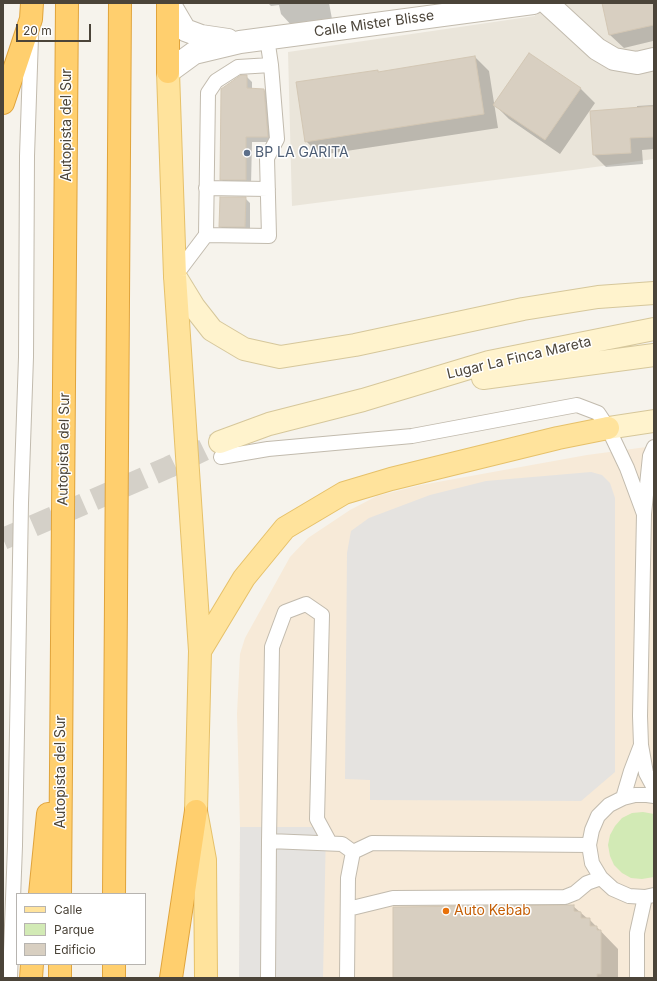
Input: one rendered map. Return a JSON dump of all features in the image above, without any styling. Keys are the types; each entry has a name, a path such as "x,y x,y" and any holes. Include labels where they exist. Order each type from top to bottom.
{"highway":[{"name":"Autopista del Sur","path":"60,893 67,3"},
{"path":"114,893 120,3"},
{"path":"168,72 169,3"},
{"path":"3,103 14,75 31,11"},
{"path":"40,893 61,692"},
{"path":"171,978 196,811"},
{"path":"31,978 32,965"},
{"path":"60,965 60,978"},
{"path":"114,965 114,978"}],"main road":[{"path":"168,72 175,276 200,651 196,811 205,860 206,978"},
{"path":"200,651 244,578 285,528 344,493 391,479 558,438 608,428"}],"street":[{"name":"Calle Mister Blisse","path":"169,3 185,30 201,36 240,42"},
{"name":"Calle Mister Blisse","path":"168,72 194,52 240,42 533,3"},
{"path":"547,3 597,49 614,59 637,62 654,59"},
{"path":"175,276 194,307 212,330 244,349 280,356 355,345 523,310 598,297 654,293"},
{"name":"Lugar La Finca Mareta","path":"220,450 269,424 363,400 489,362 654,329"},
{"name":"Lugar La Finca Mareta","path":"363,400 500,375 654,355"},
{"path":"608,428 654,421"}],"lane":[{"path":"10,978 15,846 21,503 26,357 27,156 31,11"},
{"path":"206,236 269,236 267,158 277,139 271,65 267,38"},
{"path":"175,276 206,236 208,92 216,81 238,67 271,65"},
{"path":"206,188 268,189"},
{"path":"220,450 268,449 412,436 578,405 598,413 608,428 627,468 644,514"},
{"path":"654,447 650,456 644,514 641,745 646,773 654,788"},
{"path":"268,978 272,647 285,612 306,604 322,615 317,819 330,843"},
{"path":"623,798 630,771 641,745"},
{"path":"637,978 637,933 649,896 628,896 613,889 601,878 592,863 589,845 592,830 598,816 609,805 623,798 635,795 654,796"},
{"path":"269,841 342,844 354,852"},
{"path":"354,852 372,843 589,845"},
{"path":"347,978 348,878 354,852"},
{"path":"348,909 393,898 565,897 575,893 587,883 601,878"}],"shaded area":[{"path":"535,3 654,3 654,159 292,206 288,52 535,16"},
{"path":"654,446 654,978 239,978 240,827 237,714 240,654 245,638 290,557 308,538 350,510 377,496 421,485 587,455"},
{"path":"591,472 602,475 610,483 615,498 615,772 581,801 370,800 370,780 345,779 347,553 351,531 369,518 430,495 486,481"},
{"path":"240,827 326,827 323,978 239,978"}],"green space":[{"path":"643,812 654,814 654,877 642,879 631,878 622,873 614,865 610,856 608,845 610,835 622,818 632,813"}],"building":[{"path":"602,3 654,3 654,25 609,35"},
{"path":"529,53 581,88 545,140 493,105"},
{"path":"475,56 484,114 305,142 296,82 378,70 378,72"},
{"path":"241,75 247,75 247,88 264,89 268,137 246,137 246,180 220,180 221,89"},
{"path":"654,106 654,137 630,138 631,153 593,155 590,111"},
{"path":"220,197 246,197 245,227 219,227"},
{"path":"574,905 574,911 581,912 581,918 590,918 590,926 597,926 597,930 601,930 601,974 597,974 597,978 393,978 393,907"}],"tunnel":[{"path":"3,539 169,467 220,442"}],"place":[{"name":"BP LA GARITA","path":"247,153"},
{"name":"Auto Kebab","path":"446,911"}]}
